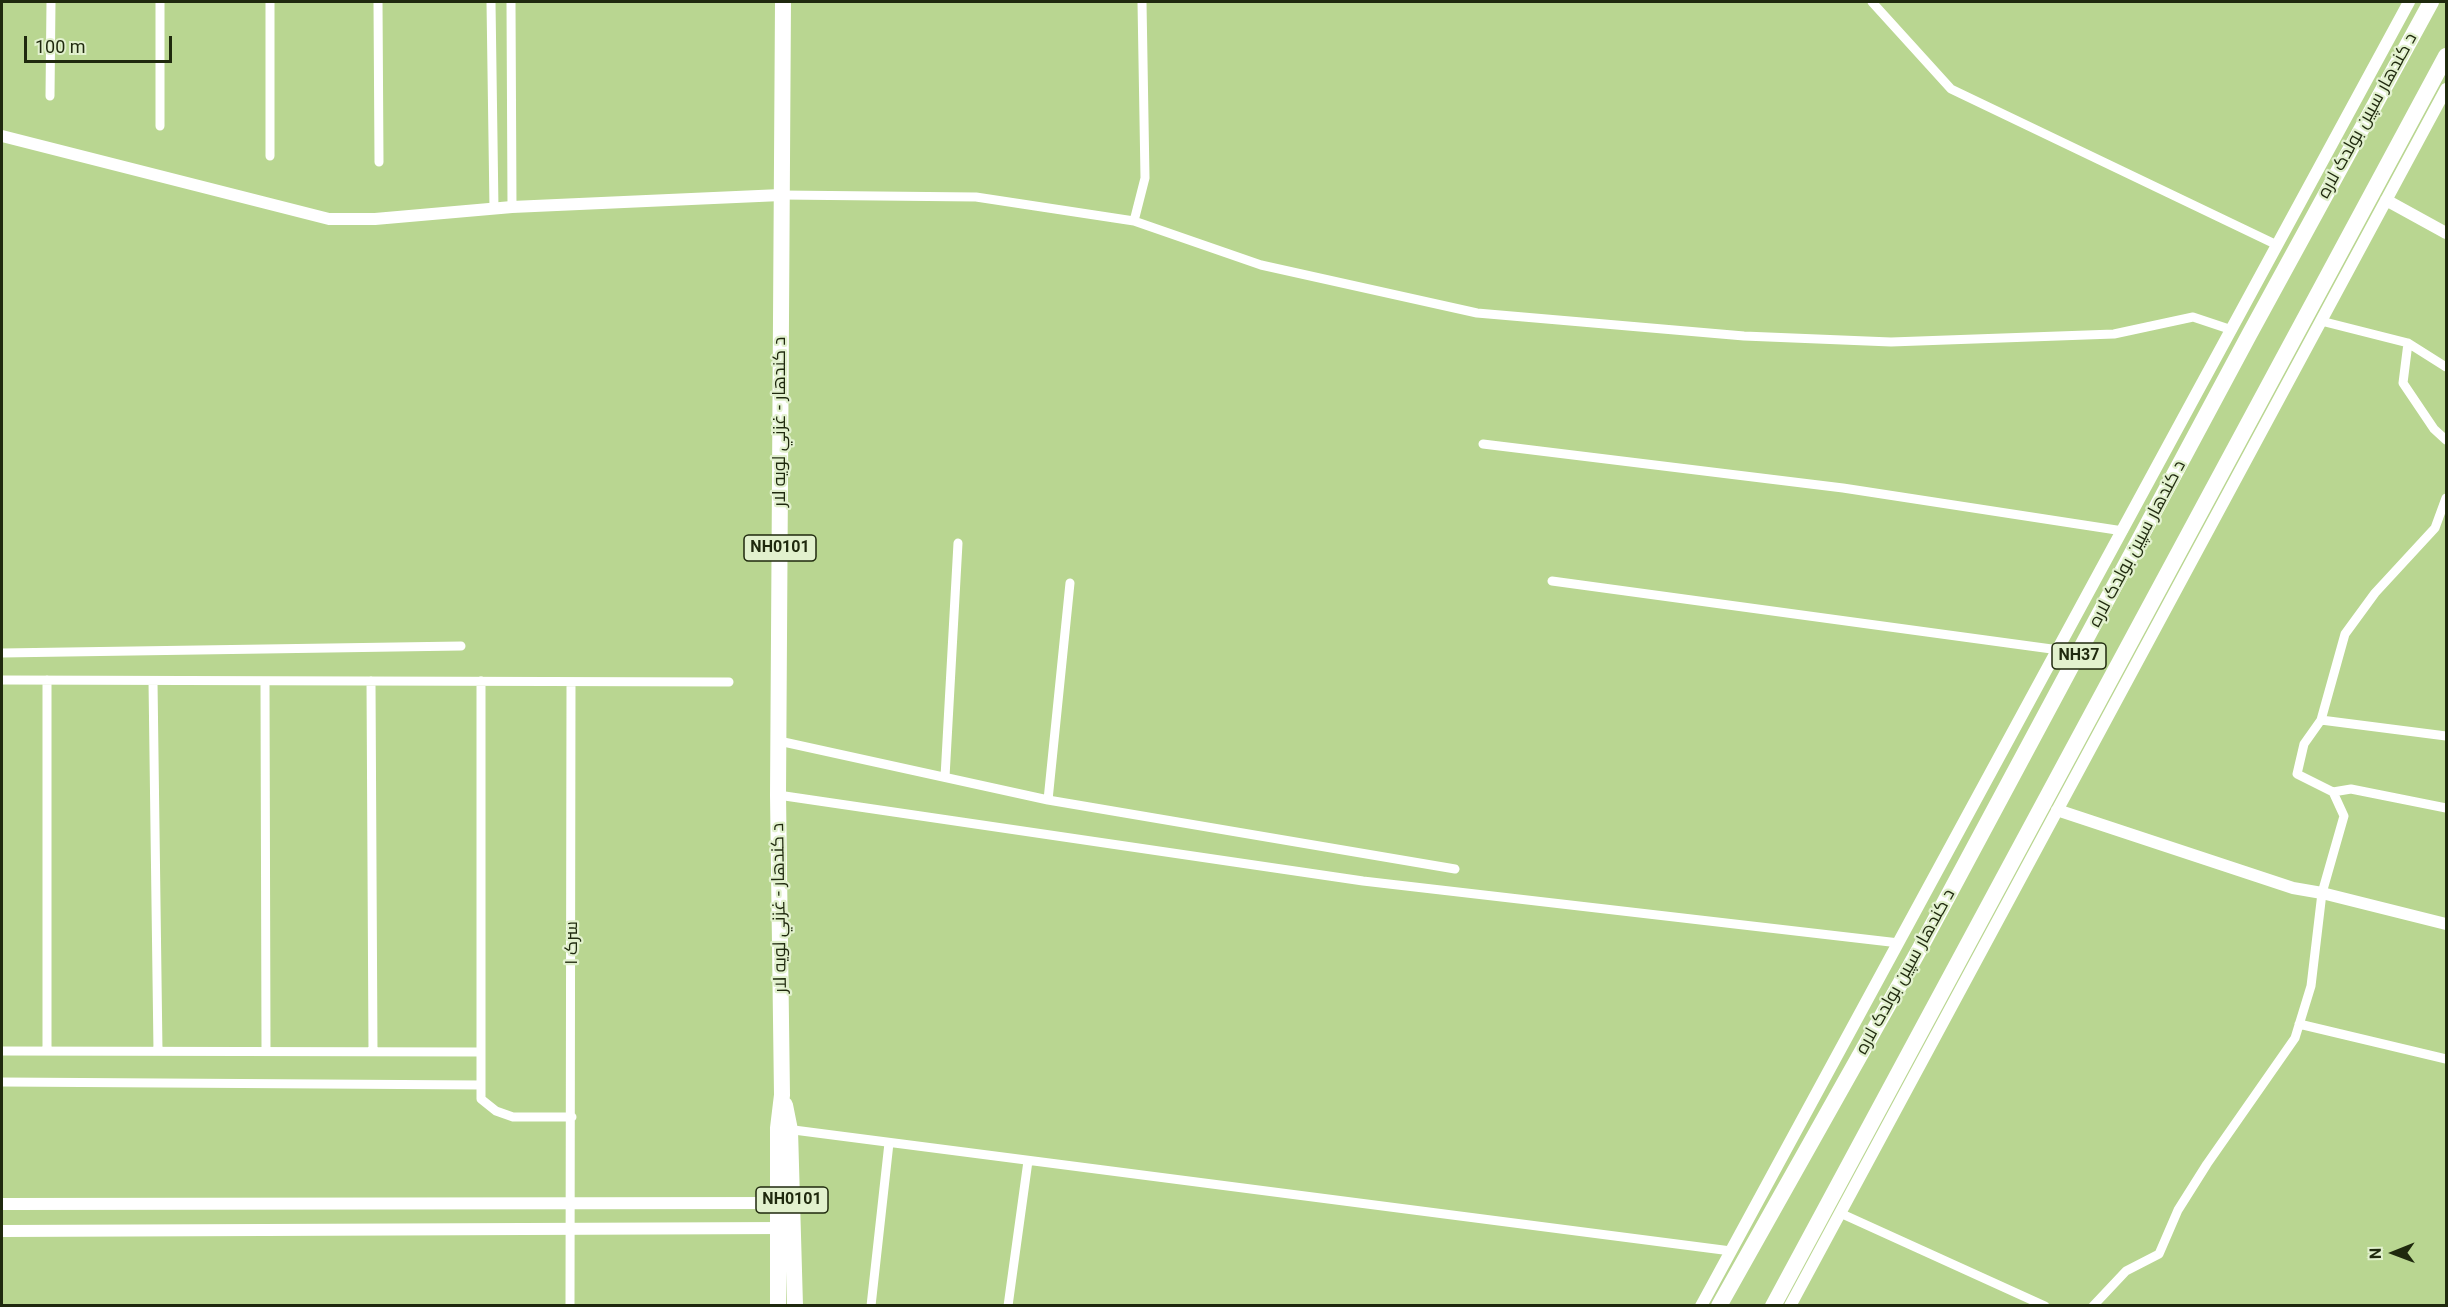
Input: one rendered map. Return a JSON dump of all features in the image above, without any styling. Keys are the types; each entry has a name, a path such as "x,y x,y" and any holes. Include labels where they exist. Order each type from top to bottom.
{"highway":[{"name":"د کندهار - غزني لويه لار","path":"778,1305 785,1228 778,795 783,2"},
{"name":"د کندهار سپین بولدک لاره","path":"1719,1305 1929,932 2254,325 2431,2"},
{"name":"NH37","path":"1773,1305 2446,56"},
{"name":"د کندهار - غزني لويه لار","path":"785,1228 795,1305"}],"street":[{"path":"50,96 51,2"},
{"path":"160,2 160,126"},
{"path":"270,2 270,156"},
{"path":"378,2 380,162"},
{"path":"491,2 494,209"},
{"path":"511,2 512,207"},
{"path":"1134,221 1145,178 1143,2"},
{"path":"1872,2 1951,89 2277,245"},
{"path":"1701,1305 2059,650 2409,2"},
{"path":"1790,1305 2446,89"},
{"path":"2,136 329,219 375,219 512,207 781,195 976,197 1134,221 1261,265 1477,313 1743,336 1891,342 2114,334 2193,317 2232,330"},
{"path":"2386,201 2446,233"},
{"path":"2321,321 2408,343 2446,367"},
{"path":"2408,343 2403,383 2434,429 2446,440"},
{"path":"1483,444 1844,488 2123,531"},
{"path":"2446,498 2434,528 2375,593 2344,634 2321,720 2304,744 2297,774 2333,792 2350,789 2446,808"},
{"path":"945,777 958,543"},
{"path":"1552,581 2059,650"},
{"path":"1048,800 1070,583"},
{"path":"2,652 461,646"},
{"path":"2,680 729,682"},
{"path":"47,680 47,1051"},
{"path":"153,681 158,1051"},
{"path":"265,681 266,1051"},
{"path":"371,681 373,1052"},
{"path":"481,681 481,1099 496,1111 513,1117 572,1117"},
{"name":"سرک ۱","path":"570,1305 571,682"},
{"path":"2321,720 2446,736"},
{"path":"779,741 1048,800 1455,868"},
{"path":"2093,1305 2126,1271 2160,1254 2178,1210 2207,1164 2295,1038 2311,986 2322,893 2344,816 2333,792"},
{"path":"778,795 1363,881 1899,944"},
{"path":"2057,810 2293,888 2446,924"},
{"path":"2299,1024 2446,1059"},
{"path":"2,1051 481,1052"},
{"path":"2,1082 481,1085"},
{"path":"784,1129 1731,1251"},
{"path":"872,1305 889,1143"},
{"path":"1008,1305 1028,1161"},
{"path":"2,1204 785,1203"},
{"path":"1840,1213 2045,1305"},
{"path":"2,1231 785,1228"}]}
